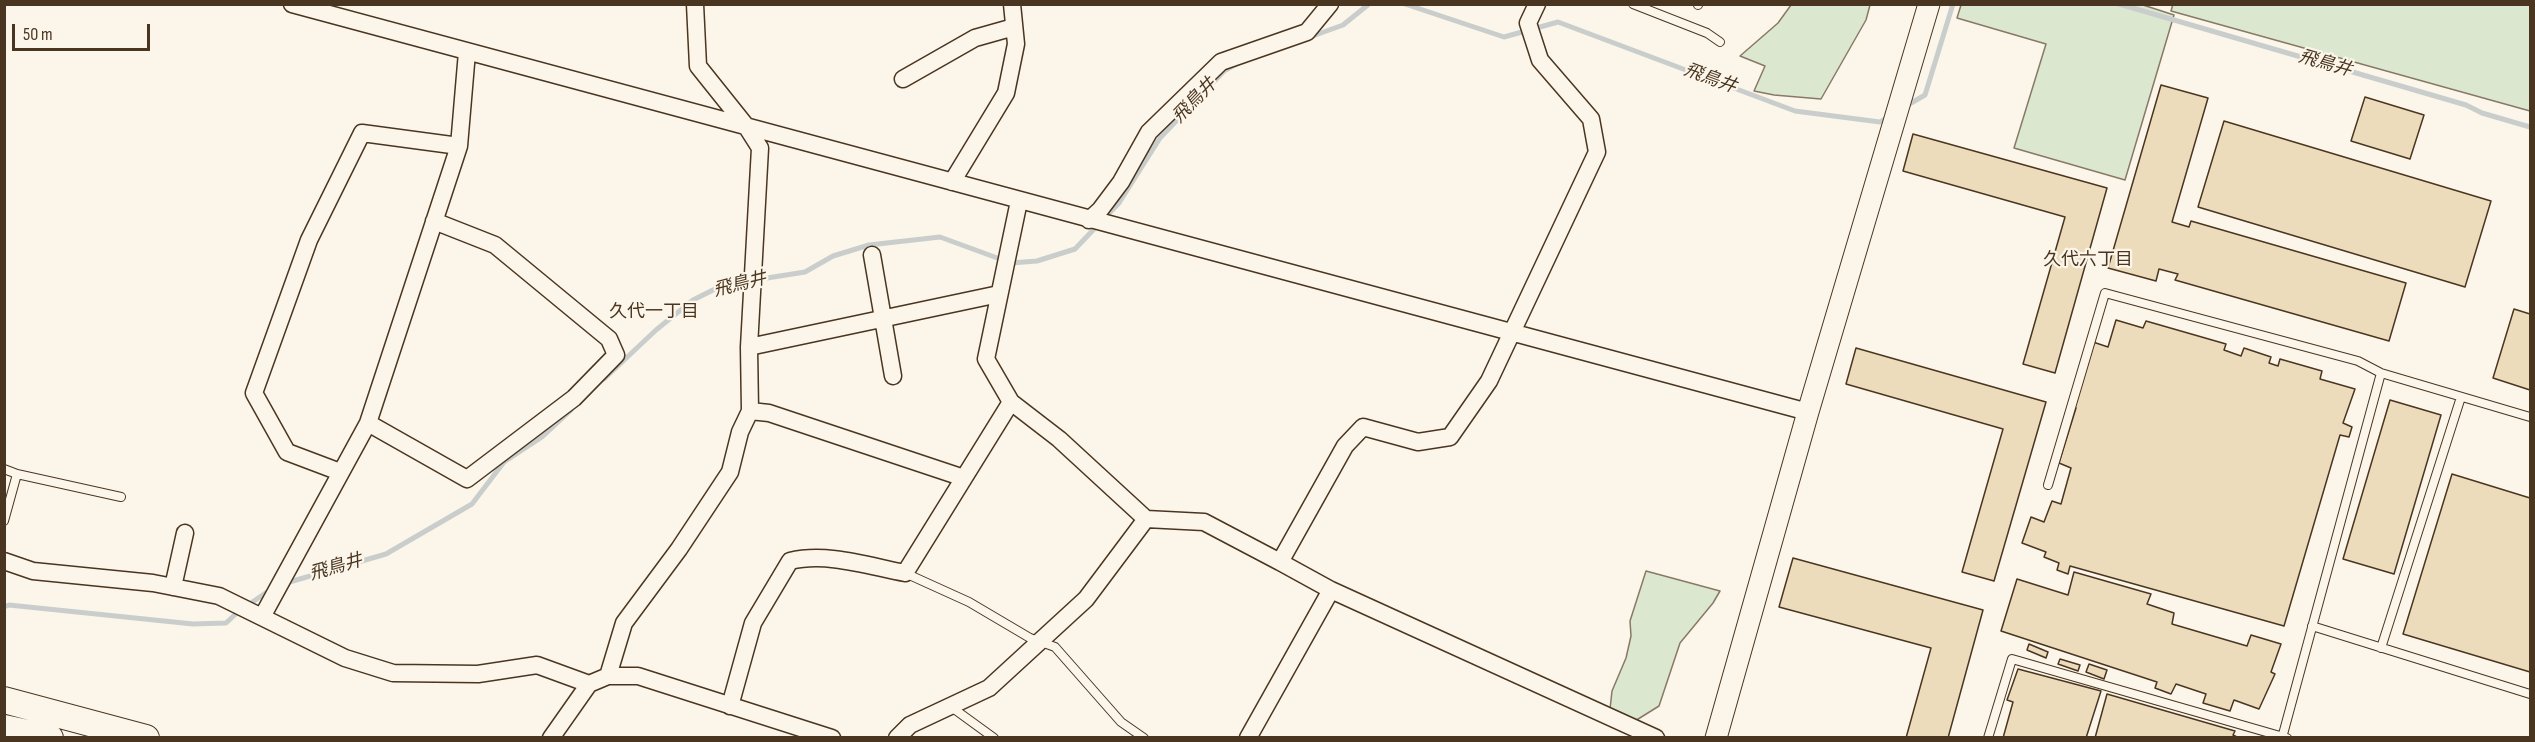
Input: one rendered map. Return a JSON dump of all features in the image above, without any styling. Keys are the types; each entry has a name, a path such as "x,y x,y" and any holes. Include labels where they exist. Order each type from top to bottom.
{"main road":[{"path":"4,700 146,738"},
{"path":"4,728 50,738"}],"street":[{"path":"292,4 1808,412"},
{"path":"608,676 624,623 679,549 730,472 740,432 750,411 749,347 760,148 746,126 698,66 694,4"},
{"path":"952,182 1006,93 1016,44 1012,4"},
{"path":"1089,220 1100,210 1121,182 1149,132 1221,62 1307,32 1330,4"},
{"path":"1280,561 1345,446 1363,427 1418,442 1450,436 1489,381 1597,152 1591,119 1540,60 1528,23 1537,4"},
{"path":"1716,738 1808,412 1929,4"},
{"path":"903,79 975,38 1014,27"},
{"path":"262,617 368,423 459,146 467,52"},
{"path":"340,472 286,452 254,393 305,251 362,133 459,146"},
{"path":"1019,201 986,360 1011,402 1059,439 1146,519 1204,522 1331,590 1656,738"},
{"path":"368,423 467,479 574,398 616,355 609,339 495,245 435,221"},
{"path":"872,255 893,376"},
{"path":"749,347 999,294"},
{"path":"730,706 753,623 790,561 804,558 843,561 905,573 1011,402"},
{"path":"750,411 769,413 964,478"},
{"path":"897,738 910,725 989,688 1086,599 1146,519"},
{"path":"173,587 185,533"},
{"path":"4,561 33,572 106,577 219,596 345,658 393,673 478,674 537,665 589,684"},
{"path":"1248,738 1331,590"},
{"path":"551,738 589,684 608,676 638,676 831,738"},
{"path":"50,738 60,714"}],"lane":[{"path":"1633,4 1707,33 1720,42"},
{"path":"2048,485 2105,293 2358,361 2381,373 2530,417"},
{"path":"1988,738 2012,659 2284,737 2381,373"},
{"path":"2382,648 2461,397"},
{"path":"4,469 17,474 121,497"},
{"path":"4,521 17,474"},
{"path":"905,573 969,602 1030,638 1055,647 1121,722 1144,738"},
{"path":"2312,626 2530,694"},
{"path":"949,705 994,738"}],"green space":[{"path":"2140,4 2174,15 2125,180 2014,148 2046,44 1957,18 1961,5"},
{"path":"2173,4 2530,5 2530,111 2171,11"},
{"path":"1791,5 1870,5 1866,20 1821,99 1754,91 1765,66 1740,56 1778,23"},
{"path":"1646,571 1720,591 1680,643 1659,706 1635,721 1610,709 1612,691 1626,658 1631,636 1630,621"}],"building":[{"path":"2161,85 2208,98 2172,222 2189,227 2191,221 2406,283 2389,341 2175,280 2178,274 2159,269 2156,281 2108,268"},
{"path":"2365,97 2424,115 2410,159 2351,141"},
{"path":"2224,121 2491,201 2465,287 2198,207"},
{"path":"1913,134 2107,188 2055,373 2023,364 2065,217 1903,171"},
{"path":"2514,309 2530,314 2530,390 2493,378"},
{"path":"2116,320 2143,328 2146,321 2226,344 2224,350 2241,356 2244,348 2271,357 2269,363 2278,366 2280,359 2322,371 2320,379 2355,389 2343,423 2352,427 2349,437 2340,435 2284,626 2070,566 2068,574 2057,570 2059,563 2044,557 2046,552 2022,543 2031,517 2044,522 2052,501 2061,504 2071,468 2059,463 2076,408 2072,406 2093,342 2108,347"},
{"path":"1856,348 2046,402 1994,581 1962,572 2003,429 1846,384"},
{"path":"2390,400 2441,415 2394,574 2343,559"},
{"path":"2452,474 2530,498 2530,672 2403,634"},
{"path":"1793,558 1983,610 1948,738 1906,738 1931,648 1779,607"},
{"path":"2074,572 2151,594 2147,604 2174,613 2172,624 2247,646 2251,635 2281,644 2271,672 2275,674 2259,709 2234,700 2230,711 2203,703 2206,694 2176,684 2171,694 2155,688 2157,682 2001,631 2017,579 2068,595"},
{"path":"2029,644 2048,652 2046,658 2027,650"},
{"path":"2060,659 2080,665 2078,671 2058,664"},
{"path":"2089,664 2107,670 2104,679 2086,672"},
{"path":"2018,669 2101,691 2086,738 2003,738 2013,702 2007,700"},
{"path":"2107,694 2235,731 2233,735 2239,738 2095,738"}],"waterway":[{"name":"飛鳥井","path":"1310,37 1343,25 1369,4"},
{"name":"飛鳥井","path":"1405,4 1504,37 1558,22 1795,111 1880,122 1888,117"},
{"name":"飛鳥井","path":"1906,106 1925,95 1953,4"},
{"name":"飛鳥井","path":"2119,4 2466,105 2482,113 2530,127"},
{"name":"飛鳥井","path":"604,379 656,330 693,300 723,285 805,272 833,256 869,245 940,237 1011,263 1037,261 1075,249 1119,203 1160,138 1224,71 1236,64"},
{"name":"飛鳥井","path":"286,583 386,554 472,504 504,462 542,437 571,410"},
{"name":"飛鳥井","path":"248,605 270,590"},
{"name":"飛鳥井","path":"4,607 9,605 193,624 226,623 240,610"}],"district":[{"name":"久代六丁目","path":"2088,260"},
{"name":"久代一丁目","path":"654,312"}]}
